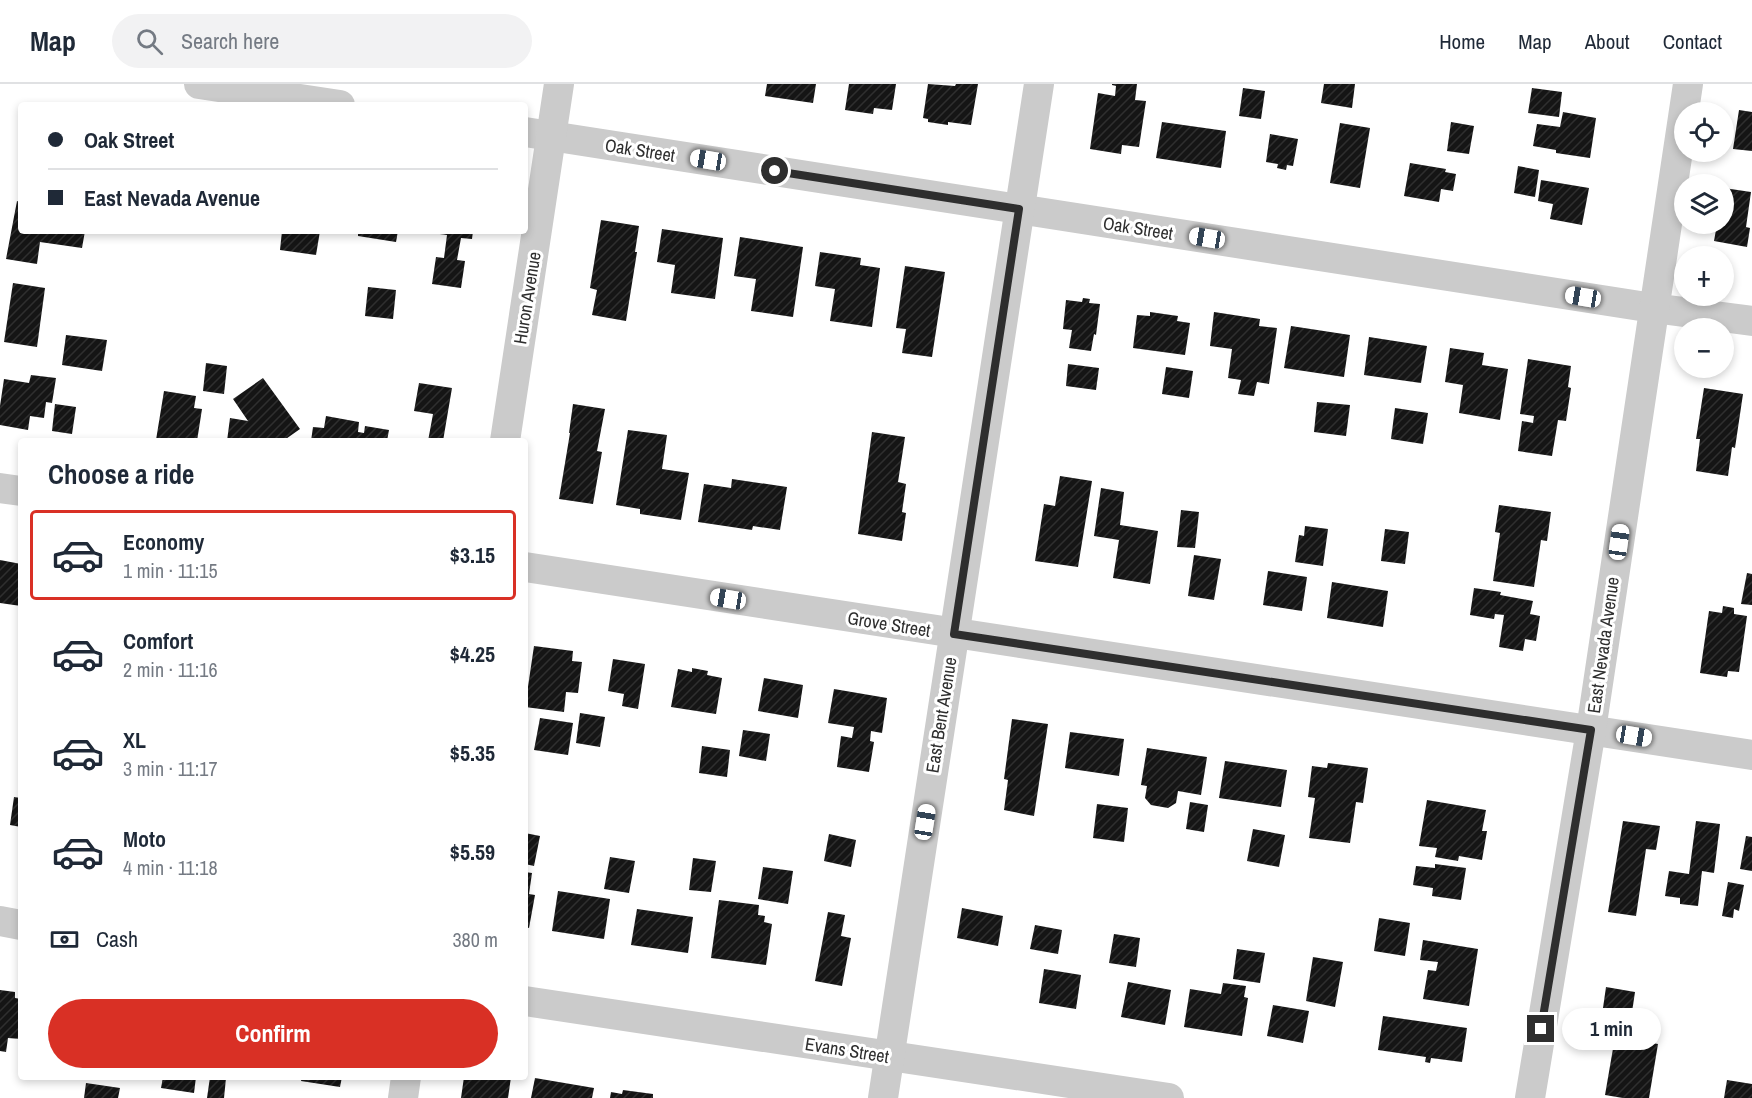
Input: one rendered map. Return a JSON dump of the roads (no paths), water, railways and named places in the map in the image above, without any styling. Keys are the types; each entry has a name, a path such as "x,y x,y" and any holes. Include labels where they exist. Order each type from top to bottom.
{"street":[{"path":"199,84 320,102"},
{"name":"Huron Avenue","path":"528,227 538,134 559,84"},
{"name":"East Bent Avenue","path":"883,1098 1039,84"},
{"name":"East Nevada Avenue","path":"1530,1098 1591,730 1688,84"},
{"name":"Oak Street","path":"538,134 1653,308 1752,321"},
{"name":"Huron Avenue","path":"505,438 527,234"},
{"path":"0,488 18,491"},
{"name":"Grove Street","path":"528,567 1752,755"},
{"path":"0,921 18,924"},
{"name":"Evans Street","path":"528,1001 1169,1098"},
{"path":"403,1098 406,1080"}]}
